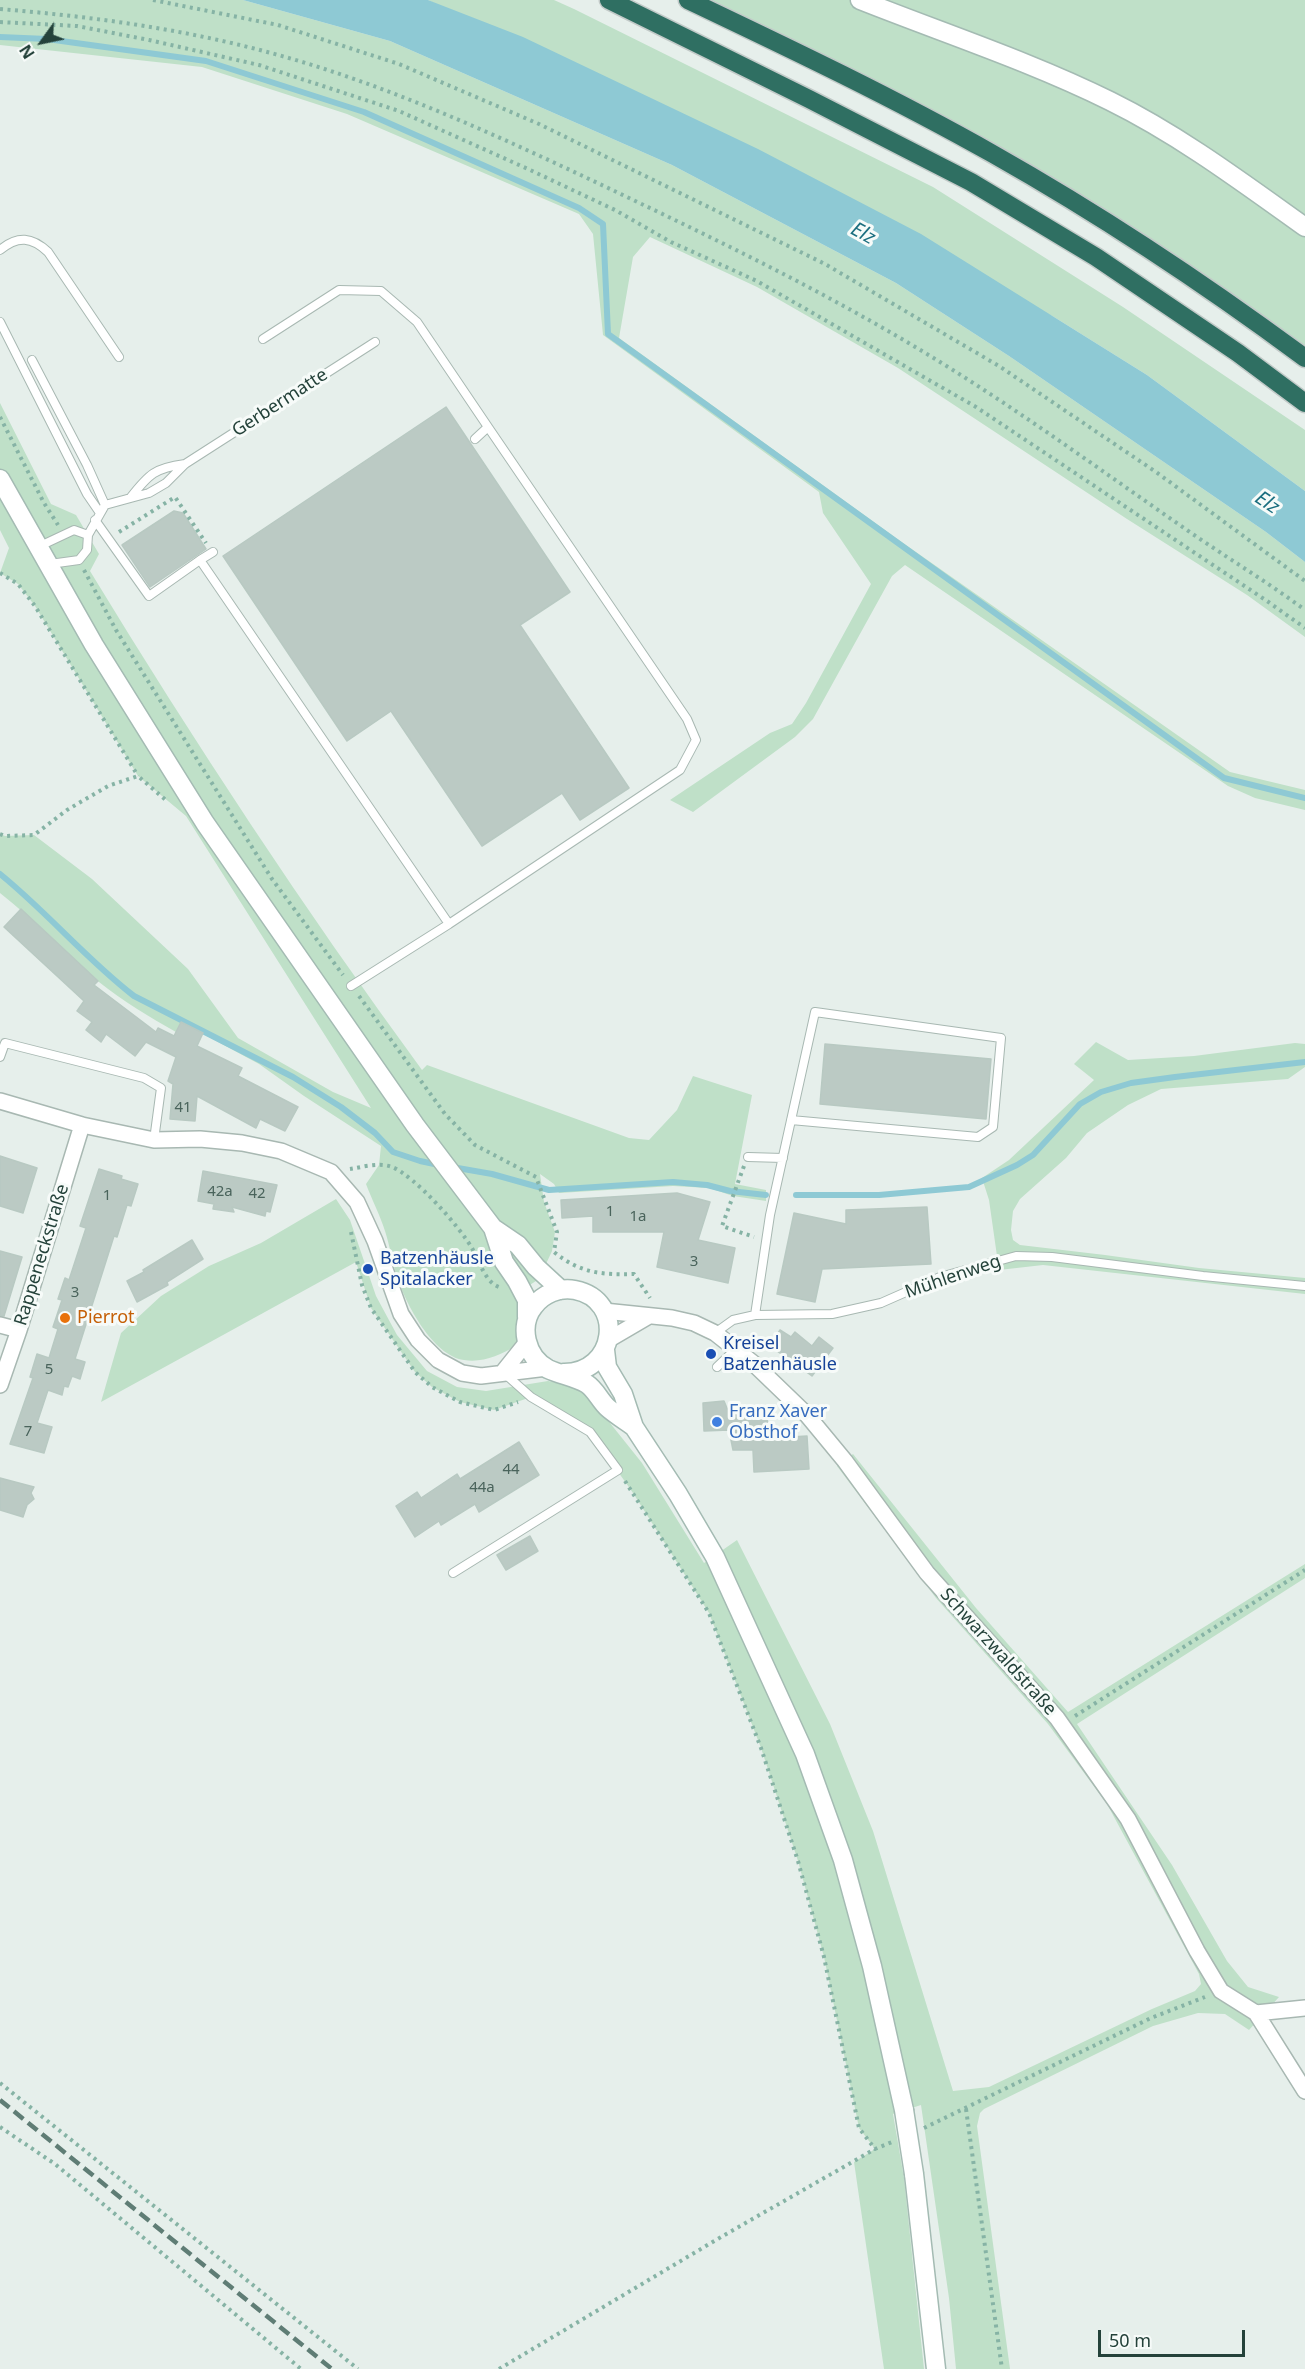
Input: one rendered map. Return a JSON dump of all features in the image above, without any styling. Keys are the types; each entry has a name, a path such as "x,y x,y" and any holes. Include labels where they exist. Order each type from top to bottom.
{"highway":[{"path":"609,0 971,182 1096,257 1238,353 1305,403"},
{"path":"688,0 844,75 993,154 1106,222 1257,322 1305,358"}],"main road":[{"path":"860,0 1111,101 1212,160 1305,227"},
{"path":"0,479 94,645 205,823 460,1186 493,1228 518,1245 536,1267 561,1290"},
{"path":"493,1228 504,1262 527,1300 528,1317"},
{"path":"634,1427 607,1408 589,1385 555,1371 534,1357 527,1342 525,1326 531,1309 544,1296 561,1290 574,1290 586,1294 604,1311 609,1330 606,1345 607,1367 623,1395 634,1427 678,1494 715,1557 805,1754 852,1892 872,1965 904,2110 914,2174 936,2369"},
{"path":"555,1371 571,1373 587,1368 594,1364 606,1345"}],"street":[{"path":"0,1101 82,1125 154,1140 200,1139 242,1143 280,1151 331,1172 357,1203 375,1241 401,1314 418,1340 438,1360 462,1373 481,1376 503,1372 555,1371"},
{"name":"Rappeneckstraße","path":"0,1385 20,1330 82,1125"},
{"name":"Schwarzwaldstraße","path":"604,1311 694,1323 715,1333 736,1349 807,1415 845,1461 927,1573 1062,1724 1128,1819 1197,1951 1221,1991 1257,2013"},
{"path":"606,1345 652,1316"},
{"path":"0,1325 20,1330"},
{"path":"503,1372 527,1342"},
{"path":"1305,2008 1257,2013 1305,2091"}],"lane":[{"path":"0,250 6,245 25,239 35,241 48,252 119,357"},
{"path":"263,339 339,290 381,291 417,322 687,719 696,740 680,770 449,924 351,986"},
{"path":"0,322 87,494 100,512"},
{"name":"Gerbermatte","path":"100,512 131,497 149,493 166,483 185,464 375,342"},
{"path":"32,360 87,465 108,539 149,596 213,552"},
{"path":"475,439 488,427"},
{"name":"Gerbermatte","path":"131,497 148,475 162,468 185,464"},
{"path":"50,564 79,560 87,550 88,535 100,512"},
{"path":"40,546 63,533 74,530 88,535"},
{"path":"200,560 449,924"},
{"path":"756,1315 766,1241 791,1120 815,1012 1001,1038 993,1127 978,1137 791,1120"},
{"path":"0,1057 5,1042 144,1078 161,1088 154,1140"},
{"path":"748,1157 783,1158"},
{"name":"Mühlenweg","path":"715,1333 733,1320 756,1315 832,1314 881,1303 940,1278 1016,1256 1052,1257 1305,1286"},
{"path":"717,1367 736,1349"},
{"path":"453,1574 618,1470 590,1432 531,1397 503,1372"}],"path":[{"path":"153,0 278,25 399,63 539,124 825,264 999,366 1156,472 1305,581"},
{"path":"0,9 90,17 177,31 255,49 353,79 502,138 729,245 916,348 1063,442 1187,531 1269,583 1305,609"},
{"path":"0,22 77,27 149,39 259,65 399,111 528,169 615,210 671,242 757,281 976,407 1305,628"},
{"path":"0,417 44,503 63,533"},
{"path":"108,539 175,497 213,552"},
{"path":"79,560 116,630 266,869 351,986 453,1122 475,1145 536,1177 557,1232 554,1252 536,1267"},
{"path":"0,573 18,584 35,606 138,776 170,803"},
{"path":"0,834 5,836 34,835 67,810 108,786 138,776"},
{"path":"748,1157 722,1226 766,1241"},
{"path":"331,1172 379,1165 392,1167 426,1193 444,1212 472,1247 489,1280 497,1287 507,1286 517,1281"},
{"path":"554,1252 571,1265 609,1275 634,1274 650,1299 652,1316"},
{"path":"1062,1724 1305,1570"},
{"path":"0,2083 358,2369"},
{"path":"966,2109 1002,2369"},
{"path":"0,2127 55,2164 301,2369"},
{"path":"499,2369 721,2237 875,2149"}],"green space":[{"path":"0,0 243,0 390,41 672,165 896,283 1009,356 1266,532 1305,562 1305,637 1247,595 898,368 757,287 650,237 633,257 619,338 896,538 1230,772 1305,790 1305,810 1255,798 1228,786 905,565 892,576 813,719 795,737 693,812 670,800 770,733 792,724 806,703 871,584 823,513 819,492 603,335 593,234 579,214 347,114 202,67 0,45"},
{"path":"428,0 554,0 933,187 1123,307 1305,430 1305,491 1147,375 1054,317"},
{"path":"688,0 1305,0 1305,358 1106,222"},
{"path":"0,403 51,504 76,515 99,554 90,571 169,698 293,886 422,1070 427,1065 629,1138 649,1140 677,1110 693,1076 752,1095 735,1184 766,1190 766,1201 733,1196 709,1188 673,1186 559,1193 554,1184 540,1174 544,1202 555,1232 552,1251 539,1279 516,1294 519,1320 516,1346 485,1359 471,1361 453,1356 431,1339 422,1327 406,1300 397,1276 383,1225 366,1184 379,1165 381,1146 259,1064 181,1022 176,1032 146,1015 86,971 0,893 0,834 5,836 34,835 92,879 188,969 238,1038 333,1092 371,1108 186,816 138,776 35,606 18,584 0,573 9,548 0,530"},
{"path":"1096,1042 1128,1060 1194,1056 1295,1043 1305,1044 1305,1067 1288,1079 1161,1089 1128,1105 1087,1133 1066,1158 1020,1199 1013,1211 1011,1230 1013,1240 1020,1245 1199,1268 1305,1278 1305,1294 1043,1265 999,1270 989,1200 982,1178 1009,1160 1094,1080 1074,1064"},
{"path":"336,1199 350,1220 376,1296 397,1335 427,1371 457,1387 486,1391 548,1381 571,1386 590,1398 642,1463 704,1563 737,1540 830,1724 873,1831 953,2091 989,2087 1152,2009 1195,1991 1201,1984 1199,1974 1107,1804 1048,1724 936,1598 837,1466 853,1454 976,1608 1068,1712 1305,1564 1305,1578 1077,1724 1172,1865 1227,1961 1248,1987 1279,1997 1249,2030 1225,2014 1198,2013 1153,2026 980,2113 977,2126 1010,2369 956,2369 949,2298 921,2105 893,2114 904,2178 924,2369 884,2369 854,2162 875,2149 859,2128 824,1957 798,1861 761,1748 709,1613 633,1493 590,1432 531,1397 494,1410 460,1402 432,1387 415,1372 371,1308 356,1262 101,1402 121,1333 161,1296 209,1266 261,1243"}],"water":[{"name":"Elz","path":"243,0 428,0 523,37 758,149 921,234 1147,375 1305,491 1305,562 1266,532 1009,356 896,283 672,165 390,41"}],"building":[{"path":"446,407 570,592 520,625 629,788 580,820 562,793 482,846 391,711 347,741 223,556"},
{"path":"174,511 183,513 206,549 150,587 122,545"},
{"path":"21,909 98,981 94,985 156,1032 158,1028 174,1036 181,1022 203,1033 197,1046 242,1068 238,1076 298,1107 285,1131 260,1119 256,1128 197,1096 195,1121 170,1119 173,1084 168,1081 176,1057 146,1042 135,1056 106,1034 101,1042 86,1030 92,1022 77,1011 84,1001 4,927"},
{"path":"825,1044 991,1059 986,1119 820,1104"},
{"path":"0,1156 37,1168 23,1213 0,1206"},
{"path":"99,1169 138,1184 131,1206 127,1205 117,1237 114,1236 75,1359 85,1362 80,1379 72,1376 68,1387 64,1386 62,1395 48,1390 37,1423 52,1427 44,1453 10,1444 33,1378 30,1377 37,1354 49,1358 58,1329 53,1327 62,1300 58,1299 65,1278 69,1280 86,1228 80,1226"},
{"path":"203,1171 277,1185 270,1212 266,1211 265,1216 232,1207 234,1212 213,1209 214,1204 198,1201"},
{"path":"677,1193 710,1202 698,1240 735,1248 728,1283 657,1267 664,1232 593,1232 593,1216 562,1218 561,1200"},
{"path":"927,1207 931,1264 822,1269 815,1302 777,1294 794,1213 846,1224 846,1210"},
{"path":"192,1240 203,1259 167,1282 168,1285 137,1302 127,1281"},
{"path":"0,1251 22,1257 4,1316 0,1316"},
{"path":"780,1330 791,1337 795,1332 812,1346 819,1337 833,1348 812,1376 770,1346"},
{"path":"724,1401 729,1413 765,1410 770,1433 790,1432 791,1437 807,1436 809,1469 754,1472 753,1450 733,1450 729,1430 704,1431 703,1403"},
{"path":"519,1442 539,1475 479,1512 475,1504 441,1525 439,1521 415,1537 396,1506 417,1492 421,1498 457,1474 460,1479"},
{"path":"0,1478 34,1487 31,1493 34,1499 27,1505 23,1517 0,1510"},
{"path":"530,1536 538,1551 506,1570 497,1555"}],"waterway":[{"path":"0,37 47,39 206,61 364,112 579,208 603,224 608,334 1224,778 1305,798"},
{"path":"0,874 99,967 134,996 293,1077 341,1107 375,1133 393,1152 439,1165"},
{"path":"796,1195 879,1195 969,1187 1033,1155 1080,1104 1101,1092 1131,1083 1305,1062"},
{"path":"452,1167 492,1174 549,1190 673,1182 766,1195"}],"railway":[{"path":"0,2100 332,2369"}],"place":[{"name":"Batzenhäusle Spitalacker","path":"368,1269"},
{"name":"Pierrot","path":"65,1318"},
{"name":"Kreisel Batzenhäusle","path":"711,1354"},
{"name":"Franz Xaver Obsthof","path":"717,1422"}]}
